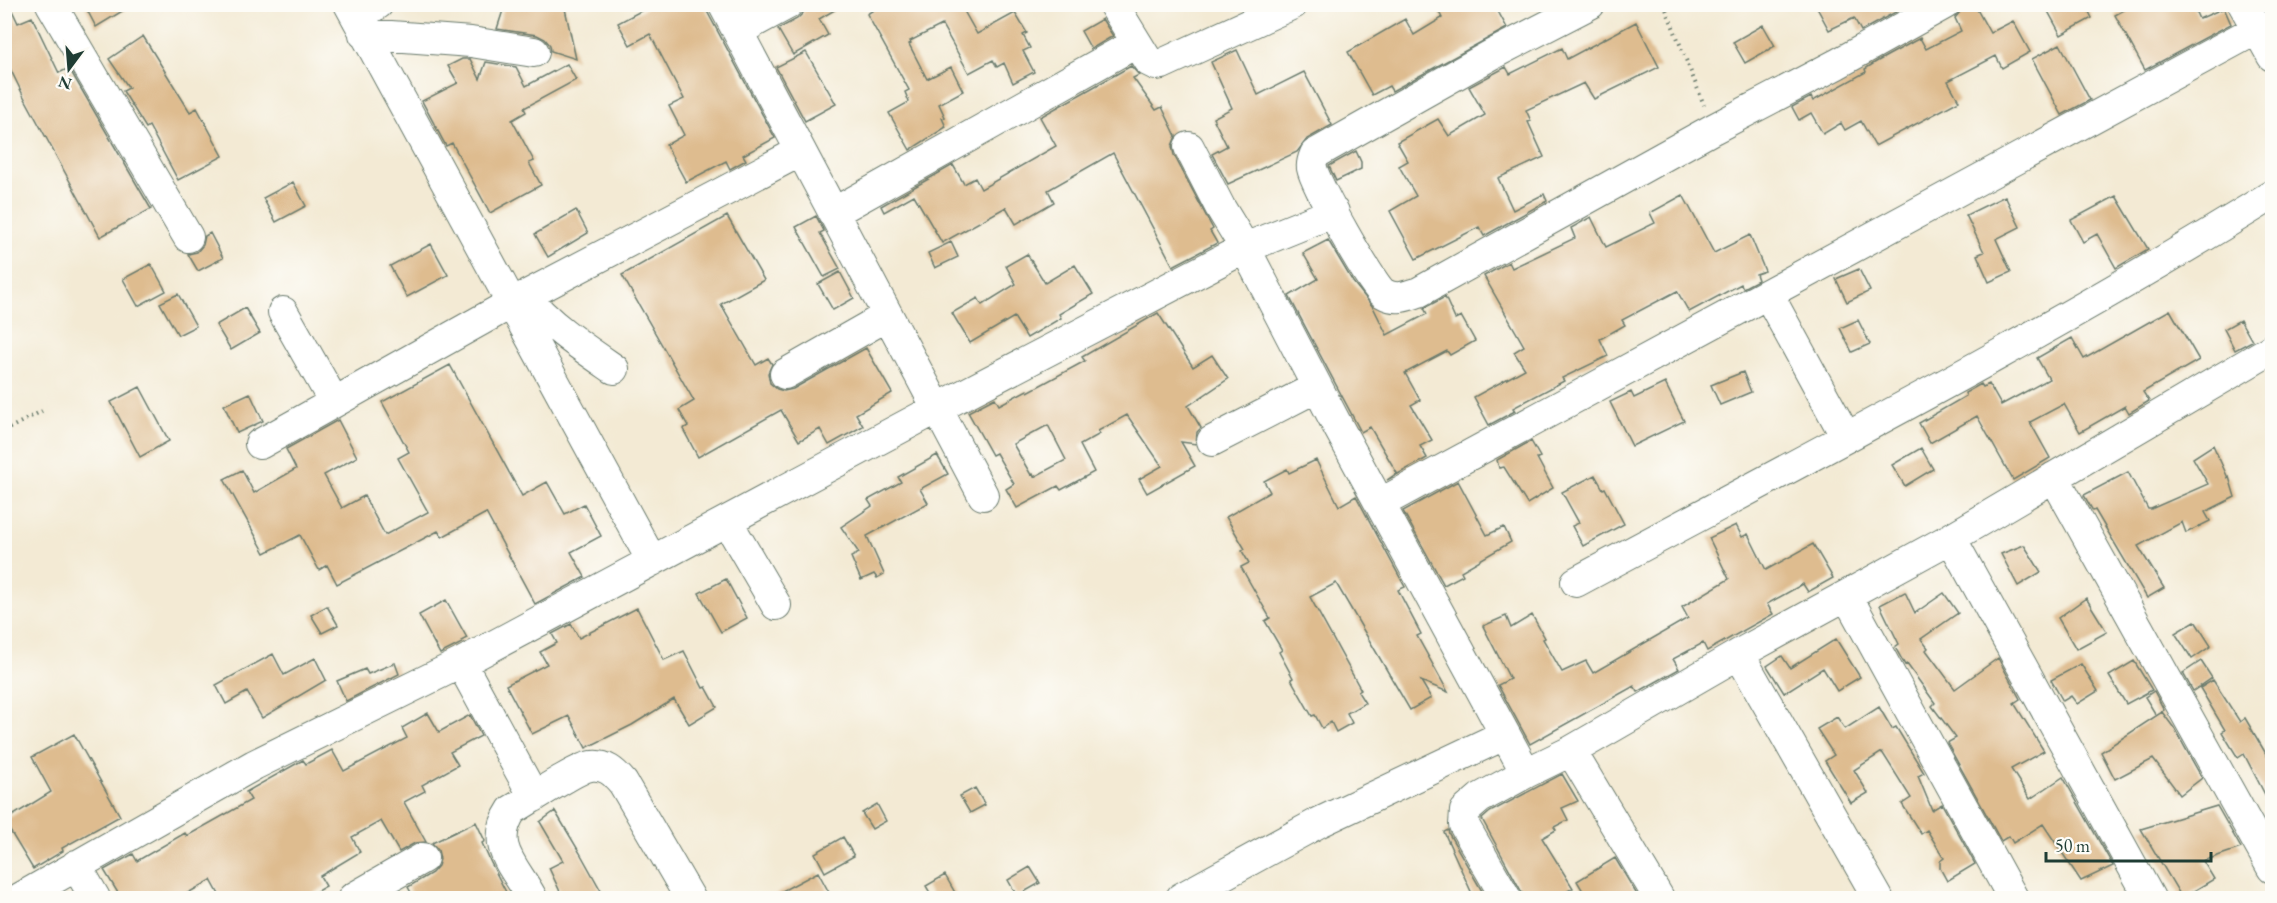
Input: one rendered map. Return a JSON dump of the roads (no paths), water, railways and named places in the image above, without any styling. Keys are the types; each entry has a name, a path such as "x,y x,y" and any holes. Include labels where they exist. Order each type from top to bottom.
{"street":[{"path":"51,4 188,237"},
{"path":"723,4 799,152 983,495"},
{"path":"738,31 788,4"},
{"path":"1113,4 1148,62 1155,65 1162,64 1293,4"},
{"path":"1590,4 1491,55 1320,150 1313,158 1312,169 1334,212 1371,278 1382,292 1401,298 1419,292 1945,4"},
{"path":"362,15 471,42 534,52"},
{"path":"362,15 518,300 652,561"},
{"path":"1381,503 1768,294 2250,17 2272,56"},
{"path":"833,213 1136,43"},
{"path":"1189,147 1526,773"},
{"path":"260,444 518,300 799,152"},
{"path":"1576,582 1980,365 2196,242 2272,195"},
{"path":"20,898 254,765 461,663 936,409 1245,248 1334,212"},
{"path":"1768,294 1846,437"},
{"path":"518,300 614,369"},
{"path":"283,312 334,402"},
{"path":"785,374 887,316"},
{"path":"1506,898 1464,825 1465,811 1479,798 1571,751 1739,654 1951,538 2272,349"},
{"path":"1212,441 1317,387"},
{"path":"2054,477 2272,868"},
{"path":"727,521 776,604"},
{"path":"1951,538 2150,898"},
{"path":"1847,596 2013,898"},
{"path":"1739,654 1878,898"},
{"path":"461,663 534,797"},
{"path":"1181,898 1318,823 1504,735"},
{"path":"1571,751 1659,898"},
{"path":"532,898 502,846 501,832 504,821 512,810 589,766 604,767 615,773 623,783 690,898"},
{"path":"352,898 423,858"},
{"path":"76,865 95,898"}]}
